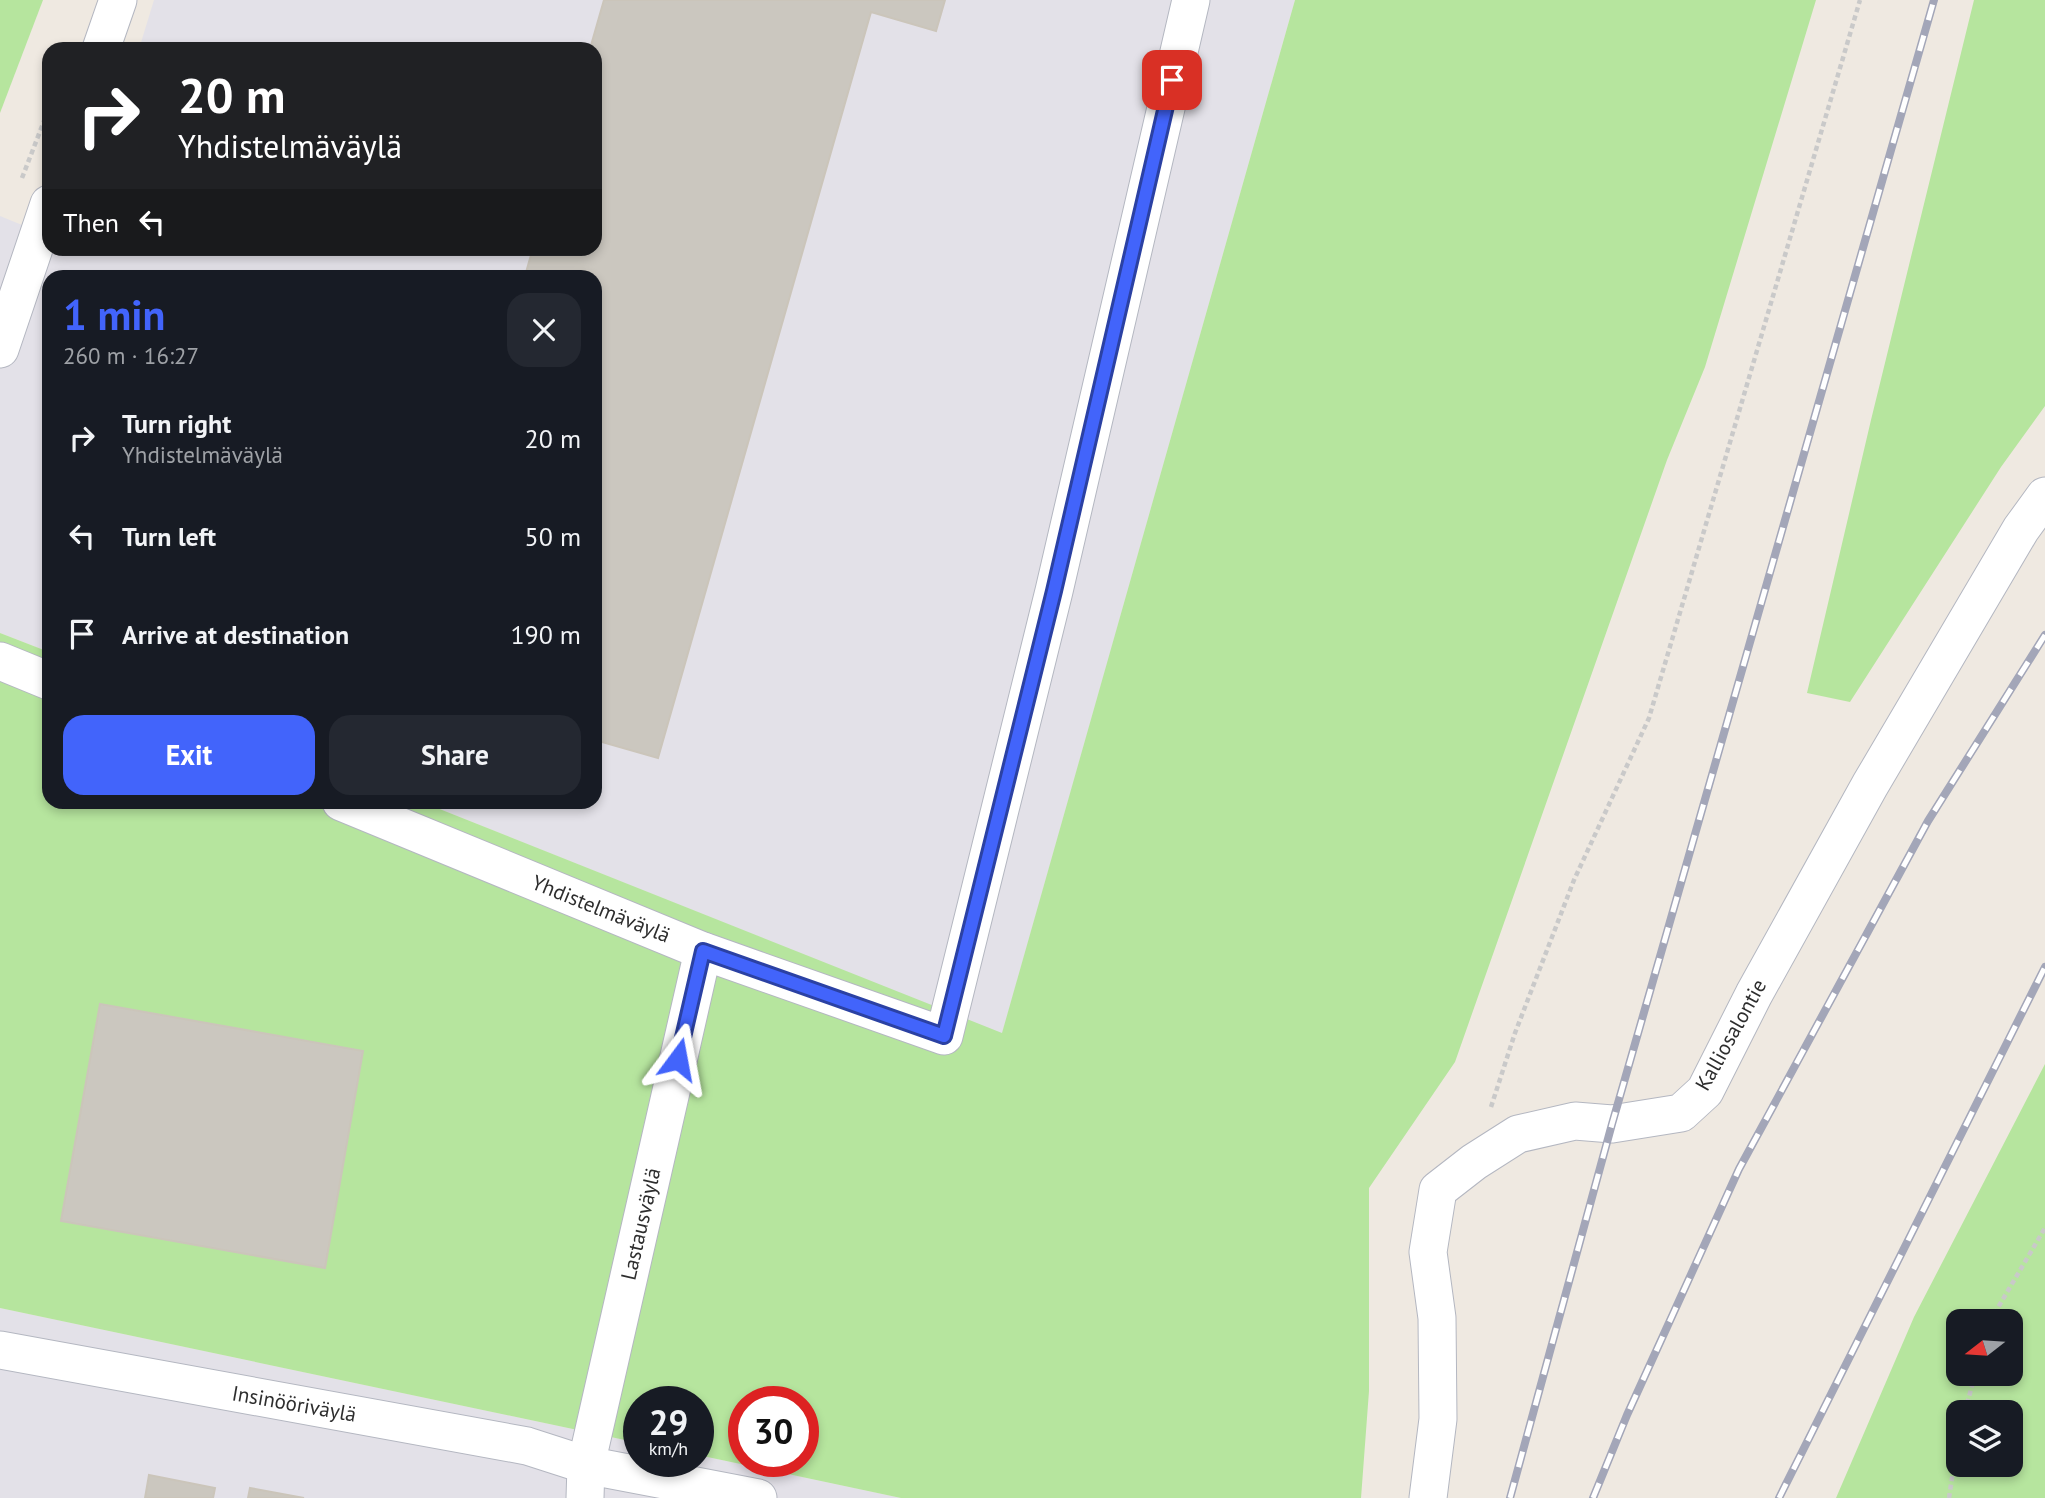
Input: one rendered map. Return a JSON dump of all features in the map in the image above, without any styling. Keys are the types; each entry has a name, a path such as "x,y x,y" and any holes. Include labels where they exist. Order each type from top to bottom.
{"street":[{"path":"103,42 118,0"},
{"name":"Yhdistelmäväylä","path":"358,809 703,951 944,1036 1054,591 1191,0"},
{"path":"0,349 42,225"},
{"name":"Kalliosalontie","path":"1428,1498 1438,1419 1437,1318 1428,1252 1438,1191 1474,1162 1518,1134 1575,1121 1612,1124 1681,1112 1705,1091 1754,994 1870,785 2021,529 2045,496"},
{"path":"0,661 42,678"},
{"name":"Lastausväylä","path":"585,1481 703,951"},
{"name":"Insinööriväylä","path":"0,1350 527,1447 585,1481 758,1498"}],"path":[{"path":"1490,1110 1515,1033 1574,880 1648,718 1860,0"},
{"path":"21,182 42,126"},
{"path":"1997,1309 2045,1228"},
{"path":"1949,1498 1952,1477"}],"shaded area":[{"path":"154,0 1295,0 1002,1034 440,809 602,809 602,270 42,270 42,649 0,633 0,216 42,233 42,256 602,256 602,42 141,42"},
{"path":"0,1308 623,1440 623,1477 714,1477 714,1458 728,1461 728,1477 802,1477 901,1498 0,1498"}],"green space":[{"path":"0,0 43,0 0,113"},
{"path":"1295,0 1816,0 1705,367 1667,460 1455,1062 1369,1188 1369,1391 1361,1498 901,1498 802,1477 819,1477 819,1386 728,1386 728,1461 714,1458 714,1386 623,1386 623,1440 0,1308 0,633 42,649 42,809 440,809 1002,1033"},
{"path":"1974,0 2045,0 2045,406 2001,467 1850,702 1807,693"},
{"path":"2045,1064 2045,1498 1836,1498 1914,1317"}],"building":[{"path":"604,0 945,0 936,31 871,12 658,758 602,742 602,270 527,270 531,256 602,256 602,42 592,42"},
{"path":"100,1004 363,1051 325,1268 61,1221"},
{"path":"149,1475 215,1488 213,1498 145,1498"},
{"path":"250,1488 304,1498 248,1498"}],"railway":[{"path":"1510,1498 1612,1124 1934,0"},
{"path":"1593,1498 1627,1415 1739,1169 1928,821 2045,635"},
{"path":"1779,1498 2045,967"}],"route":[{"path":"678,1059 703,951 944,1036 1054,591 1172,80"}]}
